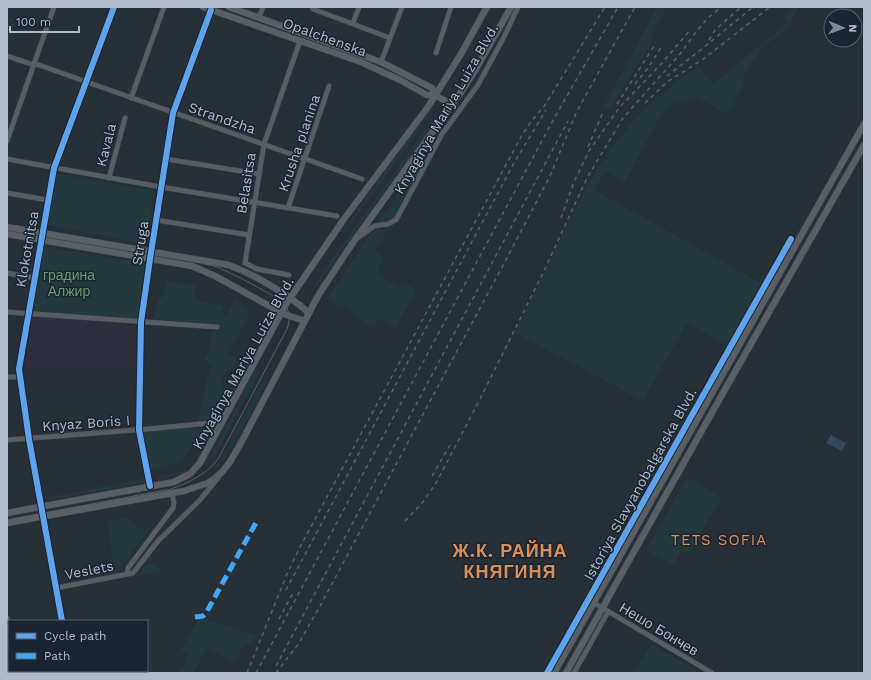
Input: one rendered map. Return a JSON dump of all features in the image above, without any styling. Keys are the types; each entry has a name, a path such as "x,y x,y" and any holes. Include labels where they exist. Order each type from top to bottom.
{"main road":[{"name":"Opalchenska","path":"203,7 361,62 400,80 427,95 435,95 452,105"},
{"name":"Opalchenska","path":"229,7 381,62 432,88 435,95"},
{"name":"Knyaginya Mariya Luiza Blvd.","path":"7,523 172,494 208,483 222,472 242,441 319,294 352,244 452,105 476,69 511,7"},
{"name":"Knyaginya Mariya Luiza Blvd.","path":"7,513 174,482 190,474 196,468 215,437 252,364 290,298 344,219 419,119 461,54 486,8"},
{"name":"Istoriya Slavyanobalgarska Blvd.","path":"554,673 864,124"},
{"name":"Istoriya Slavyanobalgarska Blvd.","path":"566,673 606,610 721,396 864,145"},
{"path":"7,227 228,265 243,271 290,298 309,313"},
{"path":"7,234 182,264 204,270 281,313 305,321"}],"street":[{"path":"7,141 54,7"},
{"name":"Klokotnitsa","path":"62,620 43,517 19,369 54,168 114,7"},
{"path":"131,98 164,7"},
{"path":"259,17 263,7"},
{"path":"353,23 359,7"},
{"path":"381,62 402,7"},
{"path":"436,53 451,7"},
{"name":"Knyaginya Mariya Luiza Blvd.","path":"352,244 374,226 388,224 396,220 442,134 478,85 504,37 518,7"},
{"path":"313,8 390,38"},
{"name":"Struga","path":"150,486 139,430 140,321 173,113 211,10"},
{"name":"Belasitsa","path":"289,275 257,269 245,263 264,144 300,41"},
{"name":"Strandzha","path":"7,56 86,82 362,179"},
{"name":"Krusha planina","path":"288,208 330,86"},
{"name":"Kavala","path":"109,178 125,118"},
{"path":"7,159 161,187 337,216"},
{"path":"166,159 259,174"},
{"path":"7,193 48,200"},
{"path":"156,220 249,235"},
{"name":"Istoriya Slavyanobalgarska Blvd.","path":"547,673 791,239"},
{"path":"7,273 34,278"},
{"path":"7,312 217,327"},
{"path":"7,376 20,377"},
{"name":"Knyaz Boris I","path":"7,440 210,423 212,426"},
{"path":"172,494 174,503 173,508 128,568 126,574 133,573 158,541 200,500 222,472"},
{"name":"Veslets","path":"56,588 126,574"},
{"name":"Нешо Бончев","path":"594,603 712,673"},
{"name":"Istoriya Slavyanobalgarska Blvd.","path":"574,673 606,610"}],"shaded area":[{"path":"32,316 136,325 136,369 24,369"}],"green space":[{"path":"657,7 667,7 650,39 653,41 610,109 604,106"},
{"path":"792,7 799,7 789,26 758,52 741,81 745,83 728,114 697,98 666,106 625,182 606,171 594,190 761,283 727,345 687,323 643,401 514,332 597,168 628,127 656,98 698,66 713,84 788,23 784,16 793,8"},
{"path":"437,105 338,240 358,208 431,108"},
{"path":"438,112 434,123 306,299 320,276"},
{"path":"427,152 428,153 396,218 388,222 379,222"},
{"path":"55,173 155,191 146,244 46,225"},
{"path":"379,228 387,231 376,249 376,252 383,258 378,275 400,287 406,284 417,289 396,327 379,318 374,327 354,316 356,312 344,305 342,307 327,299 372,231"},
{"name":"градина Алжир","path":"42,247 147,263 138,320 31,312"},
{"path":"166,281 196,285 195,299 223,306 220,312 226,316 235,300 243,305 250,314 229,353 237,360 234,366 220,380 224,392 210,419 198,422 207,378 211,371 212,364 204,359 209,351 212,331 218,331 220,325 154,319 158,298 163,298"},
{"path":"255,369 260,372 214,458 210,462 209,460"},
{"path":"262,380 266,383 249,417 225,457 212,471 211,469 219,462"},
{"path":"233,393 219,424 194,467 182,474 173,477 159,479 154,477 188,470 194,464 228,398"},
{"path":"198,427 206,428 197,445 190,448 183,461 149,471 142,432"},
{"path":"687,477 722,497 689,554 682,550 673,565 646,550"},
{"path":"145,478 146,481 144,483 51,500 49,499 50,497"},
{"path":"129,517 139,529 151,528 115,573 107,521"},
{"path":"150,563 156,565 162,572 137,576 145,566"},
{"path":"199,618 258,635 251,643 243,645 235,663 207,648 193,673 178,673 183,667 188,655 180,652"},
{"path":"651,644 701,673 634,673"}],"water":[{"path":"831,435 846,443 842,451 826,443"}],"tram line":[{"path":"7,229 193,261 214,266 252,284 281,301 287,308 289,314 287,329 218,459 203,474 171,489 7,520"},
{"path":"138,493 144,487 147,477 137,430 139,321 147,263 146,258 143,255"}],"railway":[{"path":"247,673 287,574 300,547 521,137 545,105 605,7"},
{"path":"256,673 552,122 618,7"},
{"path":"276,673 299,643 320,606 508,256 550,176 577,111 635,7"},
{"path":"405,521 423,502 436,483 544,271 587,178 623,118 680,54 708,18 721,7"},
{"path":"709,40 715,30 741,7"},
{"path":"667,76 753,7"},
{"path":"645,103 667,82 702,60 770,7"},
{"path":"561,218 574,182 589,151 619,108 662,63 691,29"},
{"path":"617,104 656,43"},
{"path":"635,84 648,68 662,46"},
{"path":"286,590 514,163 546,110"},
{"path":"588,147 603,112"},
{"path":"276,666 568,121"},
{"path":"432,476 450,445"},
{"path":"279,619 293,593"}],"marked path":[{"path":"195,617 203,616 206,613 258,519"}],"cycle path":[{"path":"62,620 29,439 19,369 54,168 114,7"},
{"path":"150,486 139,430 141,322 173,113 211,10"},
{"path":"547,673 791,239"}],"district":[{"name":"TETS SOFIA","path":"719,540"},
{"name":"Ж.К. РАЙНА КНЯГИНЯ","path":"510,560"}]}
